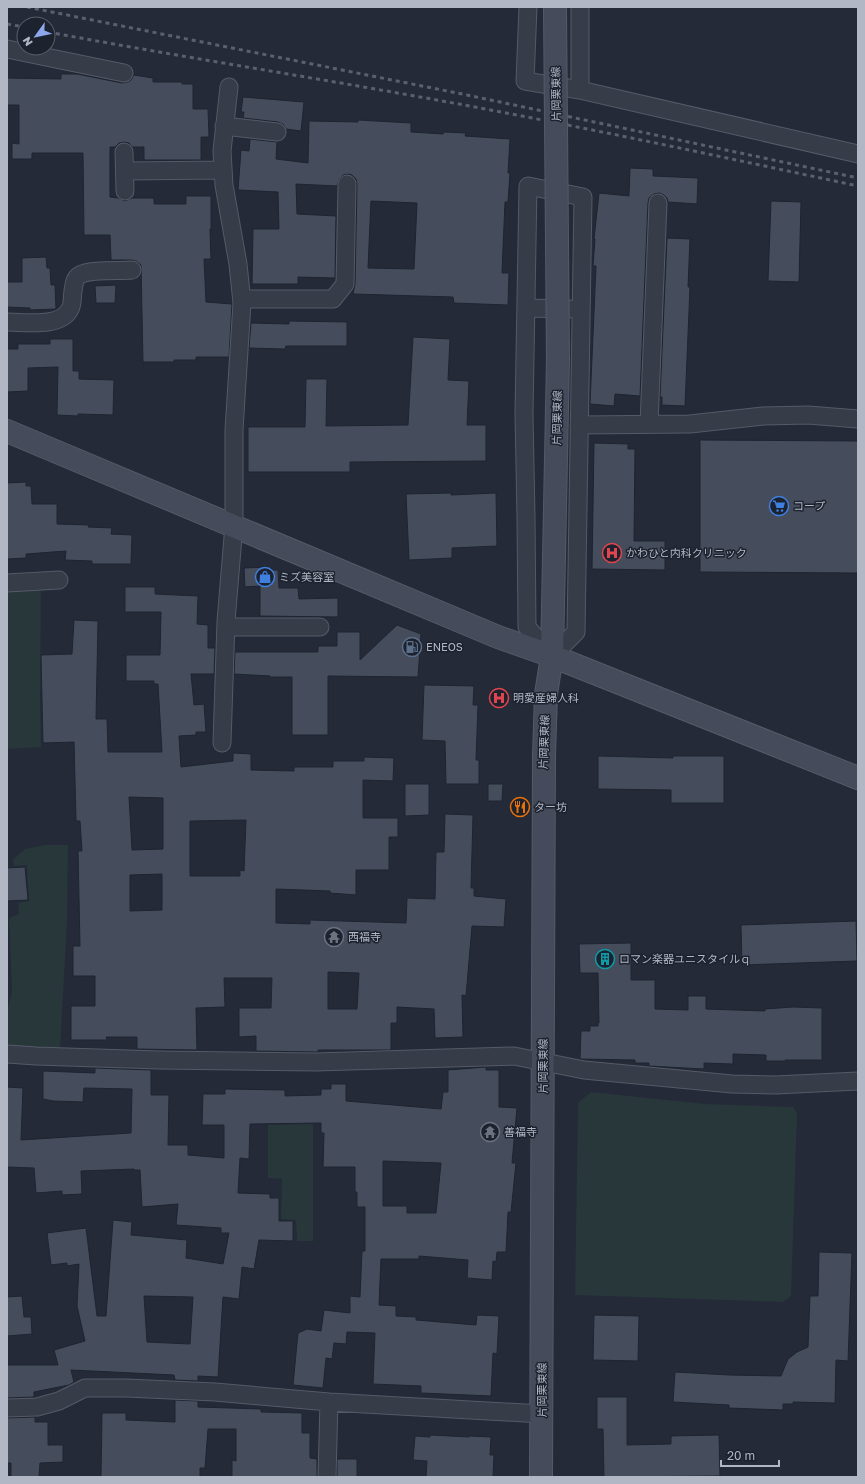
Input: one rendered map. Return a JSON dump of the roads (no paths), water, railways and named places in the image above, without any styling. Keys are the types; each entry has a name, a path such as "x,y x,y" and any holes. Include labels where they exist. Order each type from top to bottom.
{"main road":[{"name":"片岡栗東線","path":"541,1477 544,755 546,694 552,656 558,359 555,7"},
{"path":"7,431 498,637 552,656 858,778"}],"street":[{"path":"528,7 525,81 580,90 858,154"},
{"path":"580,7 580,90"},
{"path":"7,49 124,73"},
{"path":"222,743 226,628 234,525 234,430 242,299 238,264 225,192 223,170 222,151 228,87"},
{"path":"224,126 277,132"},
{"path":"124,152 125,191"},
{"path":"125,171 223,170"},
{"path":"242,299 333,299 344,284 347,184"},
{"path":"528,186 583,197 576,632 552,656 527,627 524,414 526,308 528,186"},
{"path":"649,424 658,203"},
{"path":"7,322 52,322 61,319 71,308 74,280 80,275 87,272 132,270"},
{"path":"526,308 581,309"},
{"path":"579,425 690,424 763,416 808,415 858,419"},
{"path":"7,583 59,580"},
{"path":"226,628 320,627"},
{"path":"7,1054 143,1060 301,1062 514,1056 584,1070 732,1084 776,1085 858,1081"},
{"path":"7,1408 37,1407 59,1401 85,1388 126,1388 216,1392 329,1402 542,1414"},
{"path":"327,1477 329,1402"}],"railway":[{"path":"27,7 467,95 858,178"},
{"path":"7,24 16,26"},
{"path":"56,33 480,108 622,136 858,186"}],"place":[{"name":"コープ","path":"779,506"},
{"name":"かわひと内科クリニック","path":"612,553"},
{"name":"ミズ美容室","path":"265,577"},
{"name":"ENEOS","path":"412,647"},
{"name":"明愛産婦人科","path":"499,698"},
{"name":"ター坊","path":"520,807"},
{"name":"西福寺","path":"334,937"},
{"name":"ロマン楽器ユニスタイルｑ","path":"605,959"},
{"name":"善福寺","path":"490,1132"}]}
